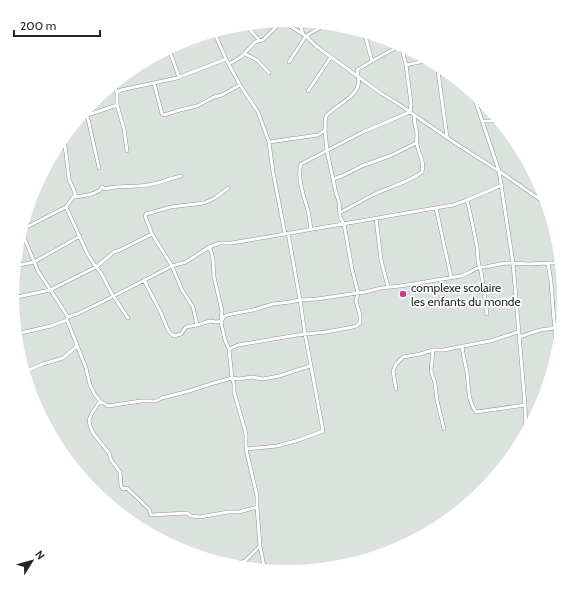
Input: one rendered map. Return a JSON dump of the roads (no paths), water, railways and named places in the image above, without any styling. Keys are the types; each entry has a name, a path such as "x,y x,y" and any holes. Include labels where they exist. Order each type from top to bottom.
{"street":[{"path":"292,27 306,36 316,46 382,94 540,199"},
{"path":"229,64 245,54 255,42 263,40 275,28"},
{"path":"301,28 303,34"},
{"path":"289,62 306,36 318,29"},
{"path":"250,30 260,41"},
{"path":"216,37 240,85 258,112 268,142 300,300 310,366 323,431 277,446 246,449"},
{"path":"366,38 372,61"},
{"path":"230,349 238,345 326,332 356,326 360,323 356,301 358,293 344,224 340,217 339,202 326,151 325,122 327,115 356,91 359,83 357,70 394,49"},
{"path":"311,229 301,184 300,165 338,144 363,132 404,116 410,112 411,104 403,53"},
{"path":"171,54 179,77"},
{"path":"245,54 257,60 269,73"},
{"path":"308,91 331,57"},
{"path":"117,93 121,90 179,77 226,59"},
{"path":"406,65 421,62"},
{"path":"438,72 447,138"},
{"path":"154,83 162,114 164,115 193,108 240,85"},
{"path":"116,90 117,105 124,130 127,151"},
{"path":"476,103 499,171 502,185 513,263 526,424"},
{"path":"90,115 117,105"},
{"path":"340,212 378,192 394,187 421,173 423,170 421,156 416,142 417,133 414,115"},
{"path":"87,118 99,168"},
{"path":"482,121 493,121"},
{"path":"268,142 318,135 325,130"},
{"path":"333,179 392,155 416,142"},
{"path":"28,226 66,206 74,197 75,193 69,179 65,146"},
{"path":"74,197 100,191 102,187 105,189 115,186 138,186 181,176"},
{"path":"21,333 51,326 67,319 172,266 186,262 209,247 220,243 232,243 453,205 502,185"},
{"path":"197,325 193,308 182,290 172,266 152,234 145,216 146,214 171,207 204,203 221,194 228,188"},
{"path":"467,200 472,217 479,267 482,271 487,314"},
{"path":"66,206 88,255 101,273 113,296 128,318"},
{"path":"436,208 451,277"},
{"path":"376,218 381,260 388,287"},
{"path":"19,297 50,290 96,267 114,252 152,234"},
{"path":"21,265 34,262 80,236"},
{"path":"25,240 38,271 59,303 67,319 86,368 90,385 100,401 108,406 141,401 156,401 232,378 239,379 252,377 263,379 279,376 310,366"},
{"path":"209,247 213,260 214,277 222,312 221,321 225,340 230,349 234,392 244,429 246,449 257,496 260,546 264,565"},
{"path":"144,280 167,328 174,336 181,334 186,327 210,321 221,321 227,315 273,304 358,293 451,277 468,273 479,267 513,263 556,263"},
{"path":"548,263 551,282 555,338"},
{"path":"519,337 540,330 554,328"},
{"path":"396,389 393,371 396,364 403,357 433,350 442,350 490,342 518,332"},
{"path":"29,370 63,358 77,346"},
{"path":"462,346 470,399 476,412 525,406"},
{"path":"433,350 431,371 435,383 437,400 444,429"},
{"path":"100,401 89,420 91,430 109,453 111,460 120,472 121,486 123,489 127,488 148,509 151,515 187,513 191,516 200,517 228,512 239,512 257,507"},
{"path":"242,562 245,561 260,546"}],"place":[{"name":"complexe scolaire les enfants du monde","path":"403,294"}]}
